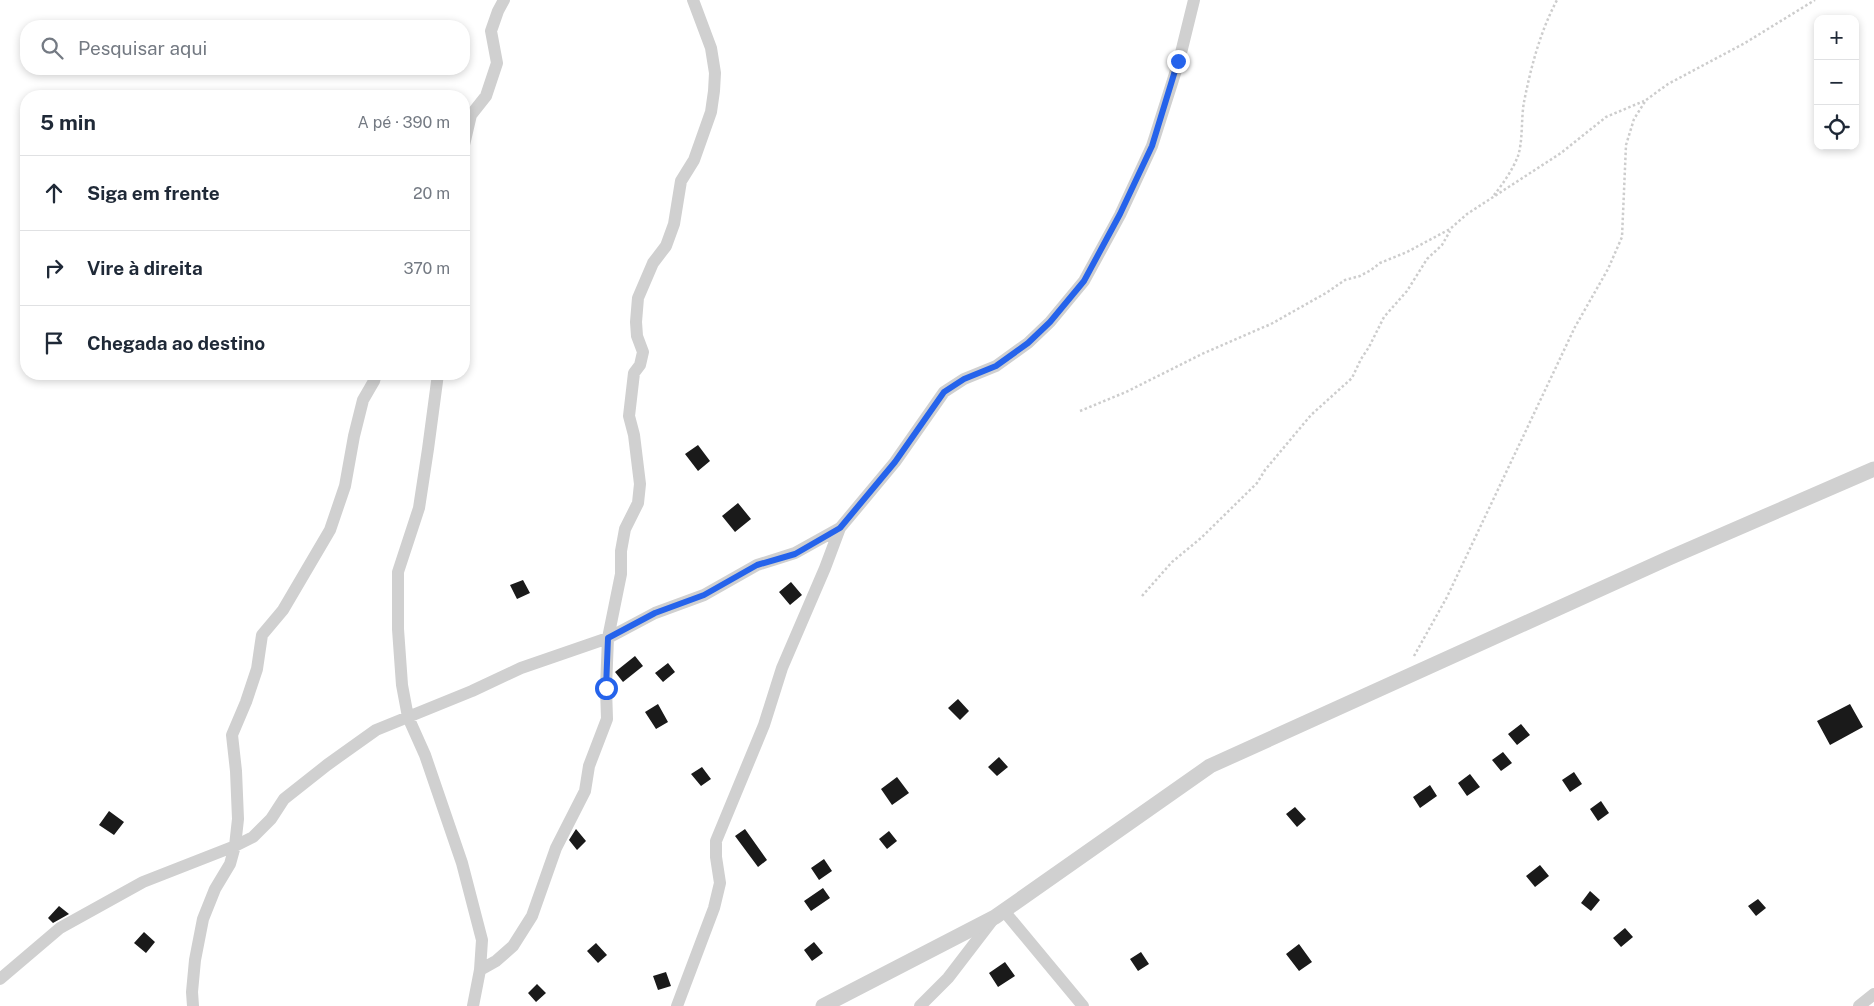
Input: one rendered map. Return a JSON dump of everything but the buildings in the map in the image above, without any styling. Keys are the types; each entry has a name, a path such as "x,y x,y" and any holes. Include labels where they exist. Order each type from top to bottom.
{"street":[{"path":"470,119 471,115 486,96 497,63 491,31 504,0"},
{"path":"480,970 496,961 513,946 532,916 556,848 585,791 589,766 607,719 608,638 622,574 621,550 625,529 638,503 640,484 634,436 629,416 634,373 640,365 642,352 637,336 638,298 653,263 666,246 674,224 681,180 694,160 711,112 714,91 715,73 710,48 693,0"},
{"path":"677,1006 716,900 720,884 716,841 764,725 782,668 840,528 895,462 944,392 964,379 996,366 1028,343 1050,322 1084,281 1120,214 1152,146 1194,0"},
{"path":"193,1006 192,992 195,960 203,919 216,889 230,864 235,846 238,819 232,735 257,669 262,635 283,610 330,530 346,486 362,400 374,380"},
{"path":"437,380 418,508 398,572 399,639 402,686 408,717 425,755 462,863 482,940 480,970 473,1006"},
{"path":"823,1006 1000,914 1210,766 1669,558 1874,469"},
{"path":"0,979 60,928 143,882 235,846 253,837 271,819 284,799 376,730 521,668 608,638 655,613 704,595 757,565 795,554 840,528"},
{"path":"926,1004 1000,914"},
{"path":"1000,914 1083,1006"},
{"path":"1859,1006 1874,994"}],"path":[{"path":"1492,198 1518,155 1521,115 1526,92 1540,37 1557,0"},
{"path":"1080,411 1126,392 1230,341 1270,324 1326,293 1345,280 1360,276 1380,263 1407,252 1450,229 1467,214 1561,153 1606,117 1646,100 1668,84 1745,43 1815,0"},
{"path":"1401,679 1447,597 1575,327 1608,269 1619,245 1623,227 1626,145 1634,119 1646,100"},
{"path":"1142,596 1172,562 1201,538 1257,483 1265,470 1311,416 1352,378 1384,317 1406,291 1427,259 1442,245 1450,229"}],"route":[{"path":"606,688 608,638 655,613 704,595 757,565 795,554 840,528 895,462 944,392 964,379 996,366 1028,343 1050,322 1084,281 1120,214 1152,146 1178,61"}]}
